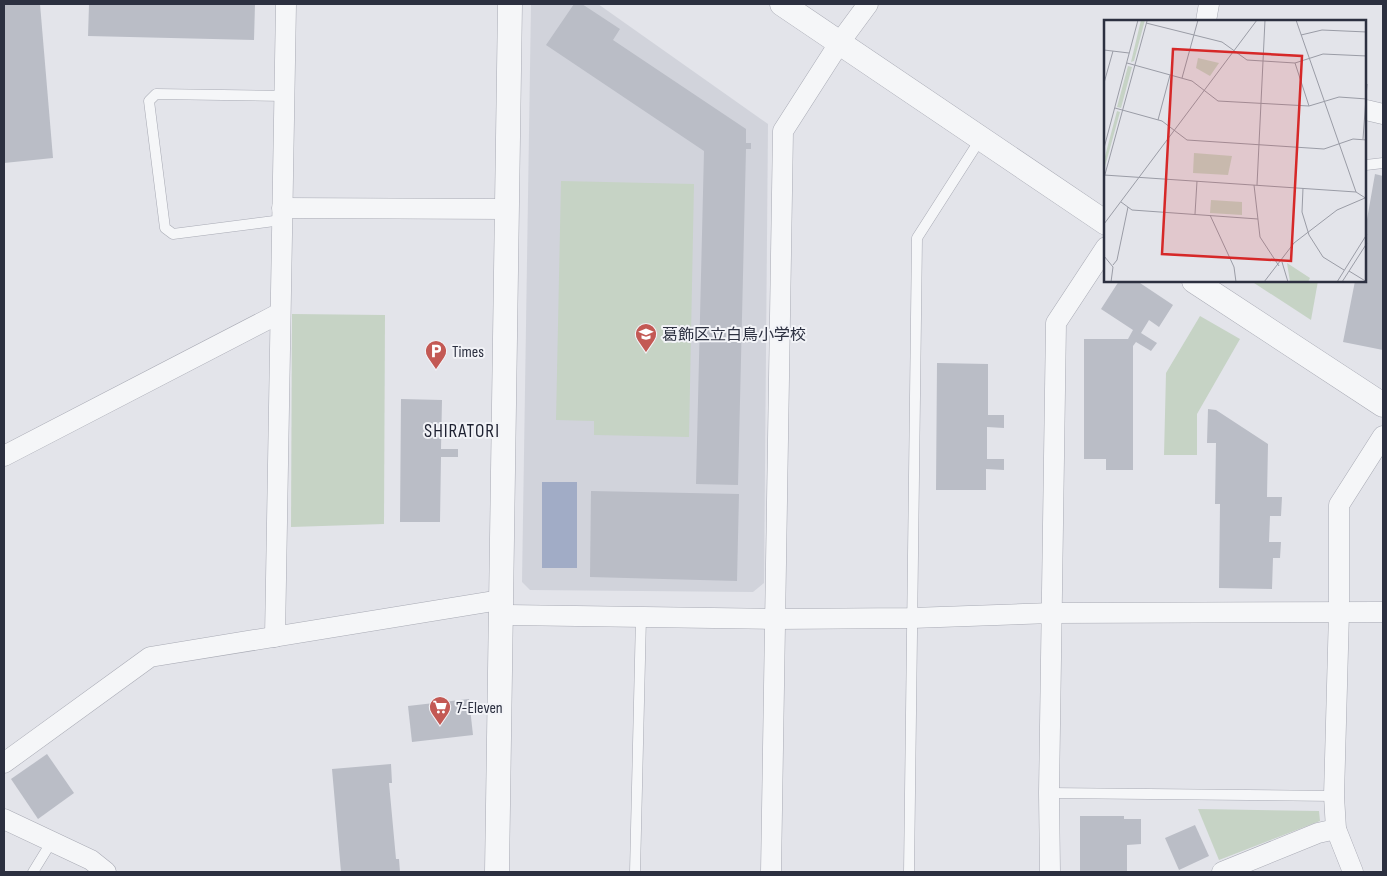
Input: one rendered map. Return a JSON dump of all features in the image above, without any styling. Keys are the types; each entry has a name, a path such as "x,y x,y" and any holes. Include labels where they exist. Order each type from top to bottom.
{"street":[{"path":"275,637 286,4"},
{"path":"497,872 510,4"},
{"path":"782,4 1104,222"},
{"path":"771,872 783,132 840,42 868,4"},
{"path":"1206,20 1209,4"},
{"path":"1367,110 1383,114"},
{"path":"282,214 507,209"},
{"path":"1050,872 1049,793 1056,323 1104,250"},
{"path":"1196,282 1383,405"},
{"path":"4,456 280,313"},
{"path":"1353,872 1336,830 1334,796 1339,612 1339,505 1383,436"},
{"path":"4,763 150,657 275,637 500,607 641,617 775,619 912,618 1052,613 1383,612"},
{"path":"4,819 91,860 106,872"},
{"path":"1222,872 1318,833 1336,830"}],"lane":[{"path":"282,214 173,234 165,228 150,101 156,94 284,96"},
{"path":"909,872 917,238 981,138"},
{"path":"1367,165 1383,163"},
{"path":"635,872 641,617"},
{"path":"1049,793 1334,796"},
{"path":"33,872 52,841"}],"shaded area":[{"name":"葛飾区立白鳥小学校","path":"531,4 598,4 768,124 764,583 753,592 530,590 522,582"}],"green space":[{"path":"561,181 694,184 689,437 594,435 594,421 556,420"},
{"path":"1253,282 1318,282 1311,320"},
{"path":"292,314 385,315 384,524 291,527"},
{"path":"1200,316 1240,339 1197,414 1197,455 1164,455 1166,373"},
{"path":"1198,809 1319,811 1320,821 1219,860"}],"water":[{"path":"542,482 577,482 577,568 542,568"}],"building":[{"path":"4,4 40,4 53,158 4,163"},
{"path":"89,4 255,4 254,40 88,36"},
{"path":"574,4 582,4 620,29 613,40 746,129 746,143 751,143 751,149 746,149 738,485 696,484 704,151 546,45"},
{"path":"1375,174 1383,176 1383,350 1343,342 1355,282 1367,282 1367,219"},
{"path":"1118,282 1138,282 1173,305 1159,327 1149,320 1141,333 1157,343 1151,351 1136,342 1133,346 1133,470 1106,470 1106,459 1084,459 1084,339 1128,339 1133,330 1101,309"},
{"path":"937,363 988,364 988,415 1004,415 1004,428 987,427 987,459 1004,459 1004,470 986,469 986,490 936,490"},
{"path":"401,399 442,400 441,449 458,449 458,457 441,457 440,522 400,522"},
{"path":"1208,409 1216,410 1268,444 1267,497 1282,497 1281,516 1270,516 1269,542 1281,542 1280,558 1273,558 1272,589 1219,588 1220,504 1215,504 1216,443 1207,443"},
{"path":"591,491 739,494 737,581 590,577"},
{"path":"469,699 473,735 412,742 408,706"},
{"path":"47,754 74,793 38,819 11,779"},
{"path":"391,764 392,783 389,783 396,859 399,859 400,872 341,872 332,769"},
{"path":"1080,816 1124,816 1124,819 1141,819 1141,844 1127,845 1127,872 1080,872"},
{"path":"1195,825 1209,856 1179,870 1165,838"}],"place":[{"name":"葛飾区立白鳥小学校","path":"646,353"},
{"name":"Times","path":"436,370"},
{"name":"7-Eleven","path":"440,726"}],"district":[{"name":"SHIRATORI","path":"462,430"}]}
